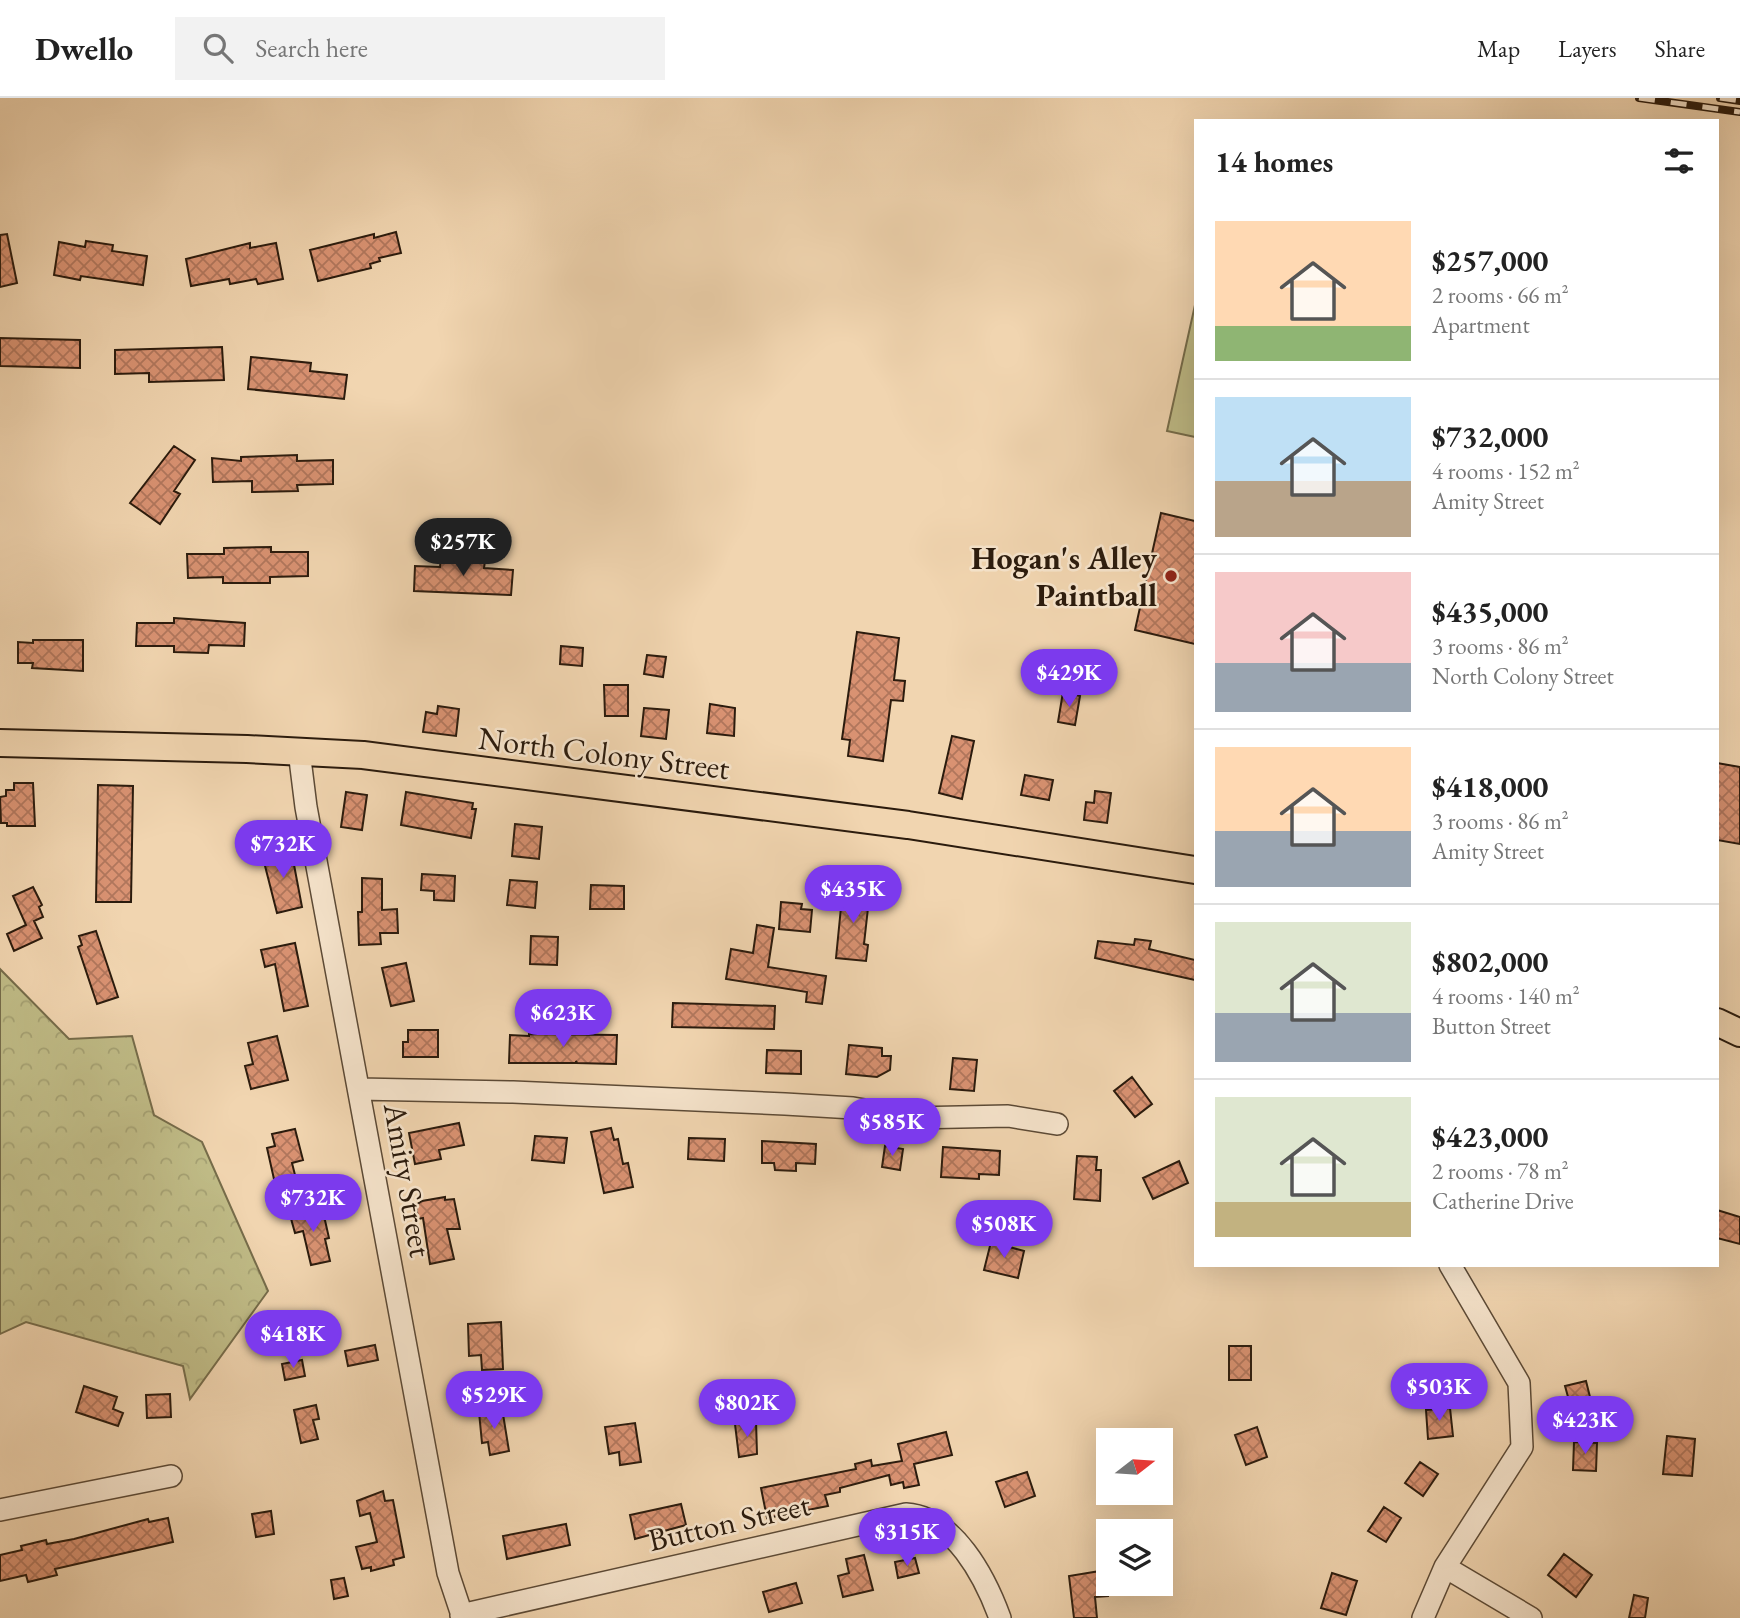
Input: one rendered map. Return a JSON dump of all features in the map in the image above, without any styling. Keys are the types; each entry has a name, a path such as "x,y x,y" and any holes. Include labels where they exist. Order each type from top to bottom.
{"main road":[{"name":"North Colony Street","path":"0,743 299,751 426,763 886,822 1194,870"},
{"path":"1719,1023 1740,1033"}],"street":[{"name":"Amity Street","path":"299,751 306,807 448,1573 462,1617"},
{"path":"359,1089 513,1092 772,1103 853,1108 912,1118 1009,1116 1057,1124"},
{"path":"1423,1618 1445,1566 1522,1447 1519,1382 1451,1267"},
{"path":"0,1510 171,1476"},
{"name":"Button Street","path":"462,1617 906,1514 924,1515 948,1532 982,1581 1000,1618"},
{"path":"1445,1566 1531,1618"}],"green space":[{"path":"1194,310 1194,437 1167,431"},
{"path":"0,969 69,1039 132,1036 154,1115 202,1142 268,1291 190,1399 183,1366 26,1322 0,1334"}],"building":[{"path":"396,232 401,253 379,258 380,261 370,264 371,268 318,281 310,250 374,234 374,238"},
{"path":"7,234 17,283 0,287 0,235"},
{"path":"86,241 113,245 112,251 147,256 143,285 54,275 59,242 85,247"},
{"path":"250,243 250,248 276,243 283,279 258,284 256,279 230,284 229,279 191,286 186,259"},
{"path":"0,338 80,340 80,368 0,366"},
{"path":"222,347 224,380 149,382 149,373 115,374 115,350"},
{"path":"251,357 311,363 310,371 347,375 344,399 248,389"},
{"path":"174,446 195,460 174,491 180,494 160,524 130,503"},
{"path":"297,455 297,461 333,460 333,484 297,485 298,491 252,492 252,481 213,482 212,458 241,461 241,457"},
{"name":"Hogan's Alley Paintball","path":"1161,513 1194,521 1194,644 1135,630"},
{"path":"271,547 271,552 308,552 308,576 270,577 270,583 223,583 223,577 188,578 187,554 224,554 224,548"},
{"path":"441,558 485,561 484,568 513,570 511,595 414,591 415,566 440,567"},
{"path":"174,618 245,623 244,646 209,645 208,653 174,652 174,646 136,646 137,623 174,623"},
{"path":"857,632 899,638 894,680 905,681 903,701 891,700 883,761 848,756 850,740 842,739"},
{"path":"33,640 83,640 83,671 32,668 33,663 18,663 18,642 33,643"},
{"path":"561,646 583,648 582,666 560,664"},
{"path":"647,655 666,657 663,677 644,674"},
{"path":"604,685 628,685 628,716 605,716"},
{"path":"1063,692 1080,696 1075,725 1058,722"},
{"path":"710,704 735,708 734,736 707,733"},
{"path":"438,706 459,709 456,736 423,732 426,712 437,714"},
{"path":"644,708 669,710 666,739 641,736"},
{"path":"952,736 974,741 962,799 939,793"},
{"path":"1719,763 1740,767 1740,844 1719,840"},
{"path":"1025,775 1053,780 1049,800 1021,795"},
{"path":"14,783 33,783 35,826 7,826 7,823 1,823 0,797 6,796 6,790 14,790"},
{"path":"98,785 133,786 131,902 96,902"},
{"path":"1095,791 1111,793 1107,823 1084,820 1086,802 1094,803"},
{"path":"346,792 367,795 362,830 341,827"},
{"path":"406,792 473,803 472,809 476,809 471,838 401,825"},
{"path":"515,824 542,827 539,859 512,856"},
{"path":"291,849 302,907 277,913 262,854"},
{"path":"422,874 455,876 454,901 434,900 434,891 421,890"},
{"path":"362,878 382,879 382,910 397,909 398,933 380,933 381,944 359,945 358,912 362,912"},
{"path":"510,880 537,882 535,908 507,905"},
{"path":"591,885 624,886 624,909 590,909"},
{"path":"33,887 42,905 39,907 43,917 34,921 42,938 14,951 7,934 26,925 13,896"},
{"path":"843,887 870,890 864,944 868,945 866,961 836,958"},
{"path":"781,902 802,904 801,909 812,910 810,932 779,929"},
{"path":"757,925 774,928 768,967 826,976 822,1004 806,1002 807,992 726,979 731,949 753,953"},
{"path":"96,931 118,997 97,1004 78,947 82,945 79,936"},
{"path":"531,936 558,937 557,965 530,964"},
{"path":"1135,939 1151,941 1149,949 1194,960 1194,980 1095,958 1098,941 1134,945"},
{"path":"295,943 308,1006 284,1011 275,964 265,967 261,950"},
{"path":"406,963 414,1001 391,1006 382,968"},
{"path":"673,1003 775,1006 774,1029 672,1027"},
{"path":"408,1030 438,1030 438,1057 403,1057 403,1042 408,1042"},
{"path":"510,1035 617,1035 616,1064 576,1061 509,1063"},
{"path":"277,1036 288,1080 251,1089 245,1066 253,1064 248,1043"},
{"path":"849,1045 882,1048 882,1056 891,1056 890,1070 877,1077 846,1074"},
{"path":"767,1050 801,1051 801,1074 766,1073"},
{"path":"953,1058 977,1060 974,1091 950,1089"},
{"path":"1132,1077 1152,1104 1135,1117 1114,1091"},
{"path":"459,1123 464,1145 439,1150 441,1159 415,1164 409,1133"},
{"path":"611,1128 614,1140 618,1139 623,1164 628,1163 633,1187 604,1193 591,1132"},
{"path":"295,1129 303,1160 292,1163 297,1183 276,1188 267,1148 275,1146 272,1134"},
{"path":"535,1136 567,1138 564,1163 532,1160"},
{"path":"689,1138 725,1139 724,1161 688,1159"},
{"path":"762,1141 816,1144 815,1164 796,1163 796,1171 775,1170 774,1163 762,1163"},
{"path":"885,1146 903,1149 900,1170 882,1167"},
{"path":"943,1147 1000,1151 999,1175 979,1174 979,1179 941,1177"},
{"path":"1077,1156 1097,1157 1096,1170 1101,1170 1100,1201 1074,1199"},
{"path":"1179,1161 1188,1183 1153,1199 1143,1178"},
{"path":"445,1197 445,1200 454,1199 460,1229 447,1229 454,1259 430,1264 423,1218 418,1219 416,1205 422,1201"},
{"path":"322,1207 329,1238 325,1239 330,1261 311,1265 303,1231 295,1233 290,1215"},
{"path":"1719,1211 1740,1217 1740,1244 1719,1239"},
{"path":"991,1242 1024,1251 1018,1278 984,1270"},
{"path":"501,1322 503,1369 482,1370 481,1355 469,1356 468,1324"},
{"path":"375,1345 378,1360 348,1366 345,1351"},
{"path":"1229,1346 1251,1346 1251,1380 1229,1380"},
{"path":"302,1360 305,1376 285,1380 282,1364"},
{"path":"1586,1381 1593,1409 1573,1415 1565,1386"},
{"path":"84,1386 117,1397 113,1409 123,1413 118,1426 76,1412"},
{"path":"170,1394 171,1417 147,1418 146,1395"},
{"path":"316,1405 319,1419 313,1420 318,1439 301,1443 294,1410"},
{"path":"502,1408 509,1451 490,1455 488,1442 482,1443 479,1412"},
{"path":"1450,1408 1453,1436 1428,1439 1426,1410"},
{"path":"756,1421 757,1454 739,1457 735,1424"},
{"path":"635,1423 641,1462 620,1465 619,1452 609,1454 605,1427"},
{"path":"1257,1427 1267,1457 1246,1465 1235,1435"},
{"path":"946,1432 952,1455 914,1464 919,1485 904,1488 903,1482 891,1485 889,1475 840,1488 840,1492 825,1495 828,1506 767,1518 761,1488 856,1469 855,1464 871,1460 872,1466 902,1461 898,1444"},
{"path":"1667,1436 1695,1439 1692,1476 1663,1474"},
{"path":"1574,1442 1597,1443 1596,1471 1573,1470"},
{"path":"1420,1462 1438,1474 1423,1496 1405,1483"},
{"path":"1027,1472 1035,1496 1005,1507 996,1482"},
{"path":"383,1491 385,1501 393,1500 404,1557 393,1560 394,1565 371,1571 371,1567 362,1569 356,1547 377,1542 370,1513 360,1516 357,1501"},
{"path":"681,1504 686,1525 635,1539 630,1515"},
{"path":"1384,1507 1401,1518 1386,1542 1368,1531"},
{"path":"271,1511 274,1534 256,1537 252,1514"},
{"path":"168,1518 173,1542 55,1569 57,1575 28,1582 26,1575 0,1581 0,1555 22,1550 21,1546 46,1540 47,1544 74,1539 148,1519 149,1522"},
{"path":"566,1524 570,1545 507,1559 503,1536"},
{"path":"1564,1554 1592,1575 1576,1597 1548,1575"},
{"path":"864,1555 873,1590 843,1597 838,1576 849,1573 846,1559"},
{"path":"915,1558 919,1573 898,1578 895,1562"},
{"path":"1096,1572 1096,1596 1108,1596 1095,1597 1097,1618 1074,1618 1069,1576"},
{"path":"1332,1573 1357,1581 1346,1615 1321,1608"},
{"path":"344,1578 348,1596 334,1599 331,1580"},
{"path":"796,1583 802,1603 769,1612 763,1592"},
{"path":"1634,1595 1648,1598 1645,1618 1629,1618"}],"railway":[{"path":"1639,98 1740,112"},
{"path":"1720,98 1740,101"}],"place":[{"name":"Hogan's Alley Paintball","path":"1171,576"}]}
